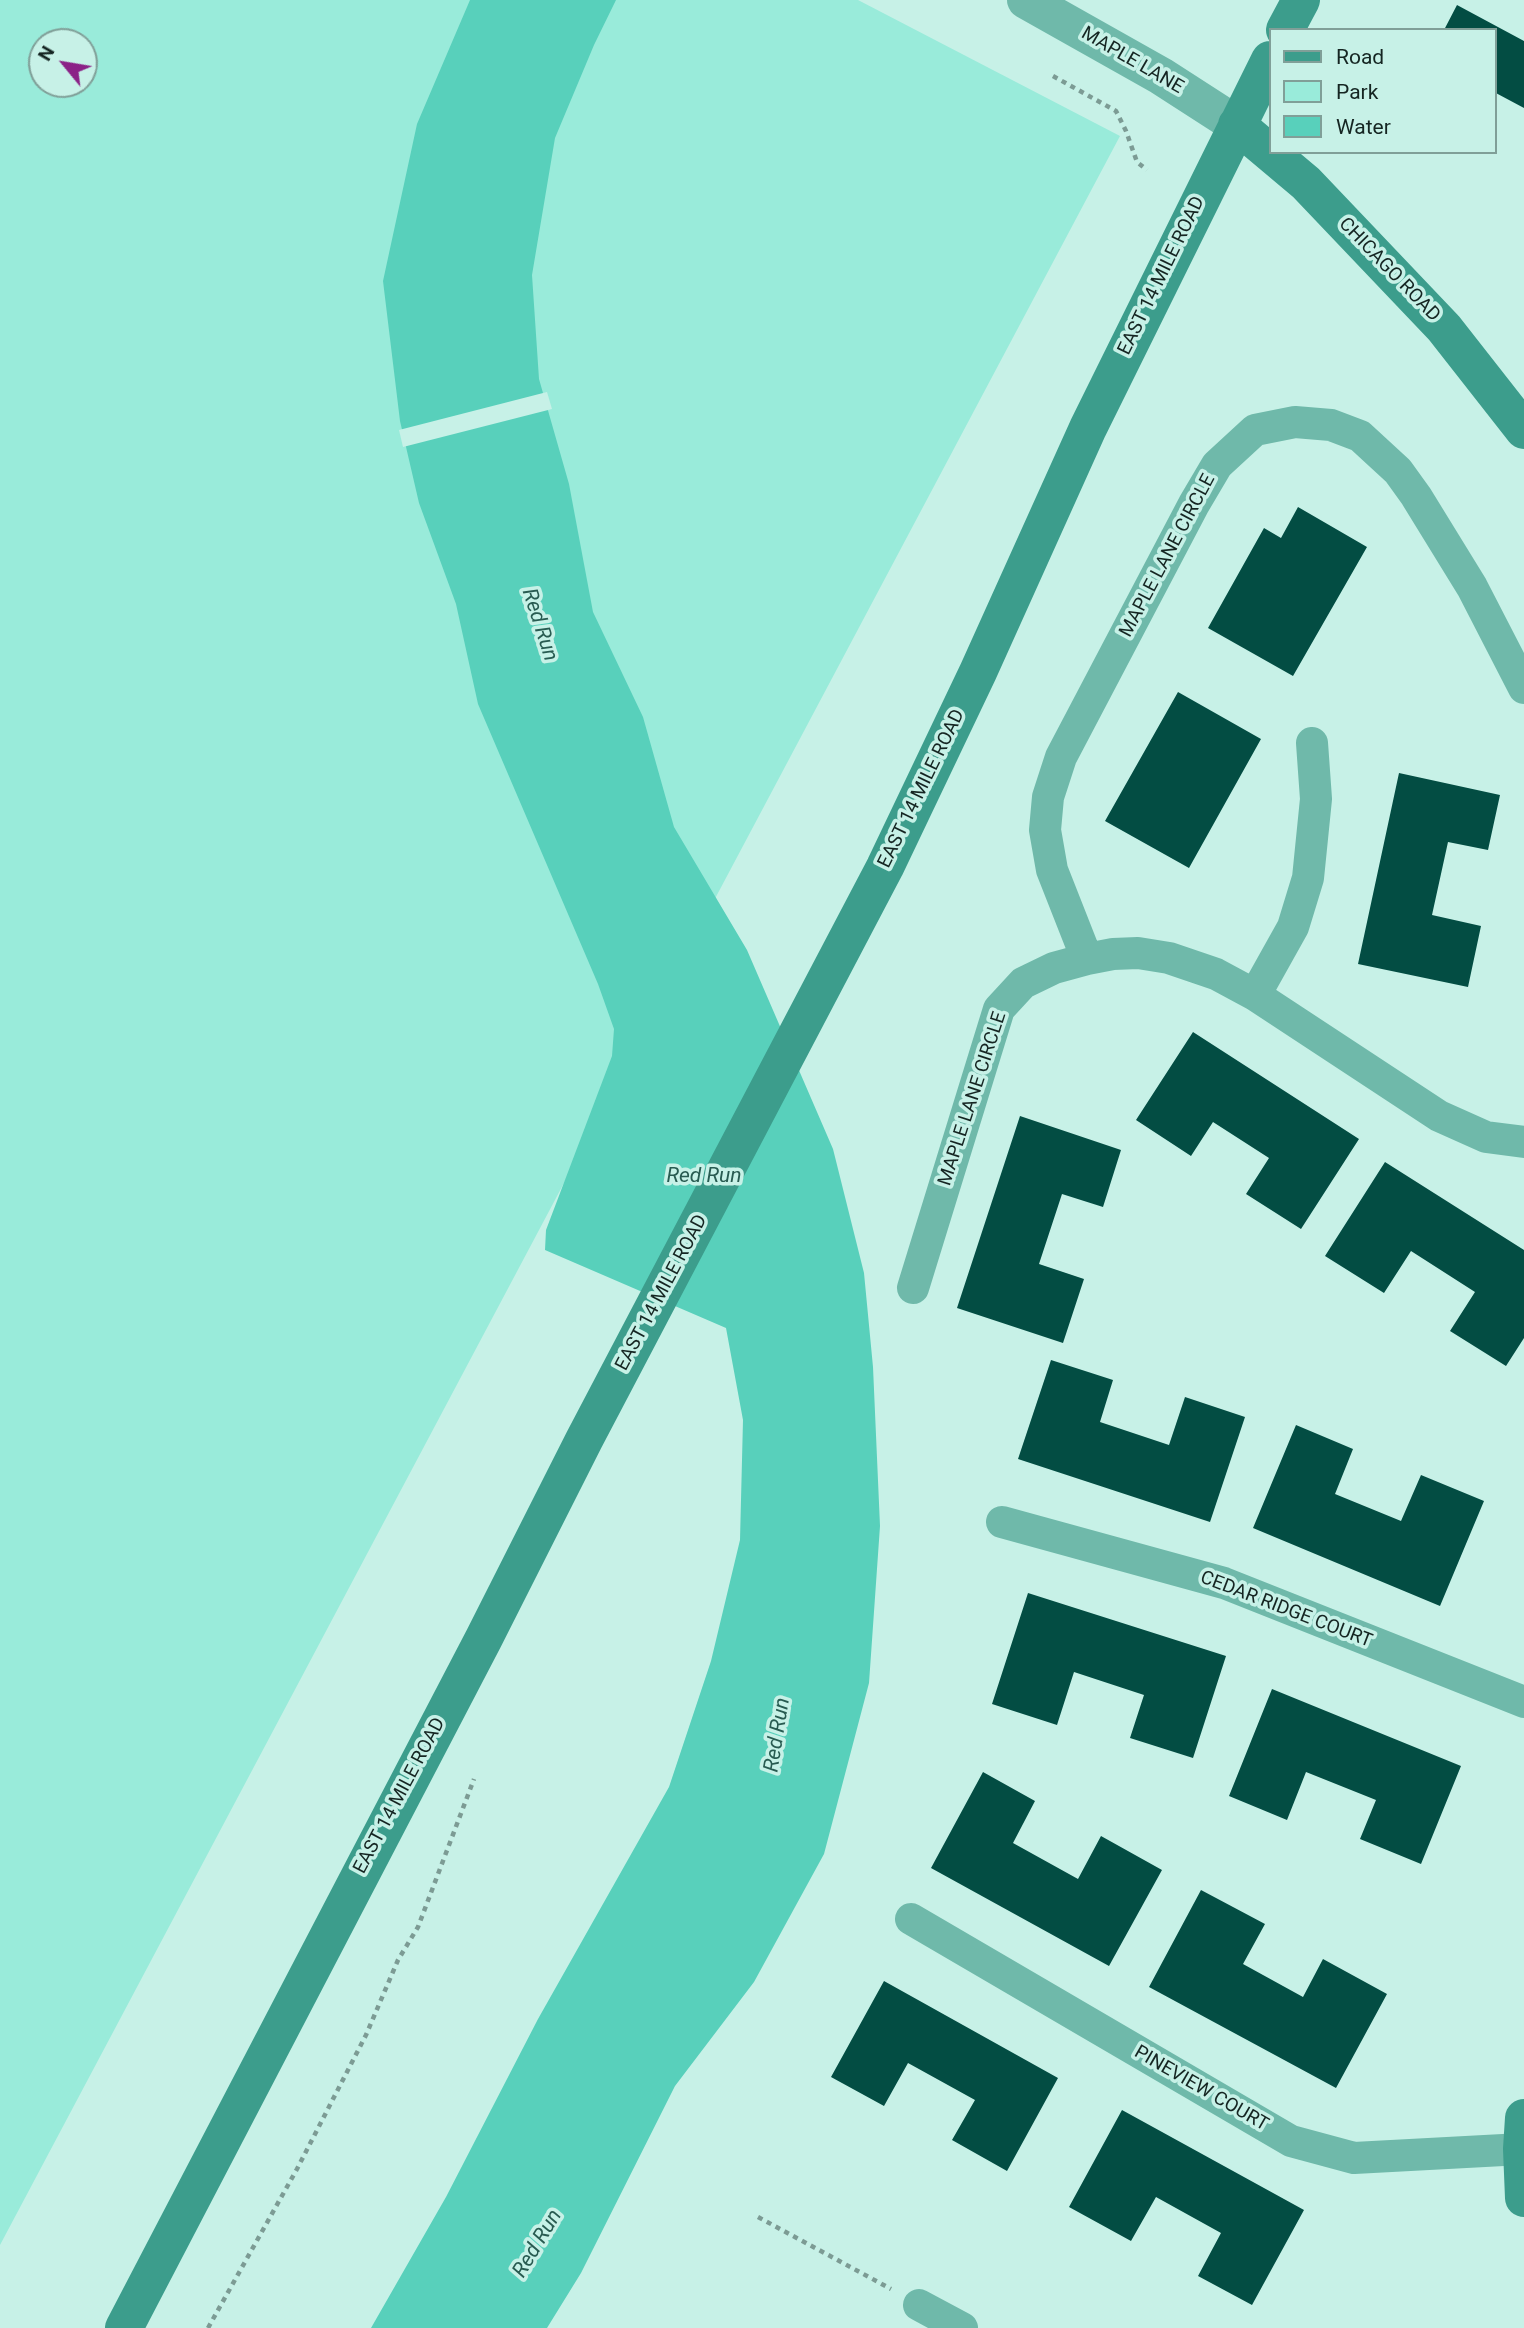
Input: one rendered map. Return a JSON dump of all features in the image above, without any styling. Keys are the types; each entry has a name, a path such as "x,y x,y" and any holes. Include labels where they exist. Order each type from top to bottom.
{"main road":[{"path":"1286,28 1301,0"},
{"name":"EAST 14 MILE ROAD","path":"124,2328 926,783 1088,428 1268,64"},
{"name":"CHICAGO ROAD","path":"1237,125 1268,151"},
{"name":"CHICAGO ROAD","path":"1272,154 1306,183 1444,328 1524,430"},
{"path":"1523,2133 1524,2198"}],"street":[{"name":"MAPLE LANE","path":"1026,0 1161,76 1237,125"},
{"name":"MAPLE LANE CIRCLE","path":"1087,959 1052,870 1045,830 1048,797 1061,757 1194,503 1217,466 1255,430 1295,422 1331,425 1360,436 1398,471 1472,587 1524,688"},
{"path":"1255,995 1293,927 1308,878 1316,799 1312,743"},
{"name":"MAPLE LANE CIRCLE","path":"913,1288 999,1009 1023,983 1054,968 1087,959 1113,954 1138,954 1169,958 1216,974 1255,995 1439,1116 1486,1137 1524,1142"},
{"name":"CEDAR RIDGE COURT","path":"1002,1522 1224,1583 1524,1702"},
{"name":"PINEVIEW COURT","path":"911,1919 1291,2141 1354,2158 1523,2133"},
{"path":"919,2305 961,2328"}],"path":[{"path":"1053,76 1116,111 1137,162 1147,170"},
{"path":"1126,131 1134,126"},
{"path":"208,2328 297,2169 366,2035 398,1960 418,1927 474,1779"},
{"path":"758,2217 919,2305"}],"green space":[{"path":"0,0 858,0 1120,136 0,2245"}],"water":[{"name":"Red Run","path":"470,0 616,0 555,138 532,275 539,379 569,484 593,612 643,717 674,827 747,950 833,1149 864,1273 873,1367 880,1526 869,1683 824,1854 754,1982 675,2086 581,2273 547,2328 371,2328 446,2197 538,2019 669,1787 711,1661 740,1540 743,1420 726,1328 545,1250 546,1230 612,1056 614,1029 598,984 478,704 456,604 419,503 400,421 383,281 417,124"}],"pier":[{"path":"547,392 552,409 403,447 399,430"}],"building":[{"path":"1457,5 1524,41 1524,108 1496,93 1496,28 1445,28"},
{"path":"1298,507 1367,547 1293,676 1208,628 1264,528 1281,538"},
{"path":"1178,692 1261,739 1189,868 1105,821"},
{"path":"1399,773 1500,795 1488,850 1448,842 1432,915 1481,926 1468,987 1358,964"},
{"path":"1193,1032 1359,1139 1301,1229 1246,1194 1269,1158 1213,1122 1191,1156 1136,1120"},
{"path":"1020,1116 1121,1150 1103,1207 1062,1194 1039,1264 1084,1279 1063,1343 957,1308"},
{"path":"1385,1162 1524,1250 1524,1338 1506,1366 1450,1331 1475,1292 1411,1251 1384,1293 1325,1256"},
{"path":"1051,1360 1113,1380 1100,1422 1169,1445 1185,1397 1245,1417 1210,1522 1018,1459"},
{"path":"1296,1425 1353,1449 1335,1494 1401,1521 1421,1475 1484,1501 1440,1606 1253,1528"},
{"path":"1028,1593 1226,1656 1193,1758 1130,1738 1144,1695 1074,1672 1057,1725 992,1704"},
{"path":"1272,1689 1461,1766 1421,1864 1360,1839 1376,1800 1306,1772 1287,1820 1229,1796"},
{"path":"983,1772 1035,1801 1013,1843 1078,1879 1101,1836 1162,1870 1109,1966 931,1868"},
{"path":"1201,1890 1265,1924 1243,1964 1303,1997 1323,1959 1387,1994 1336,2088 1149,1987"},
{"path":"884,1981 1058,2078 1007,2171 952,2140 975,2100 908,2063 884,2106 831,2077"},
{"path":"1122,2110 1304,2210 1252,2305 1198,2276 1221,2233 1156,2197 1131,2241 1069,2207"}]}
